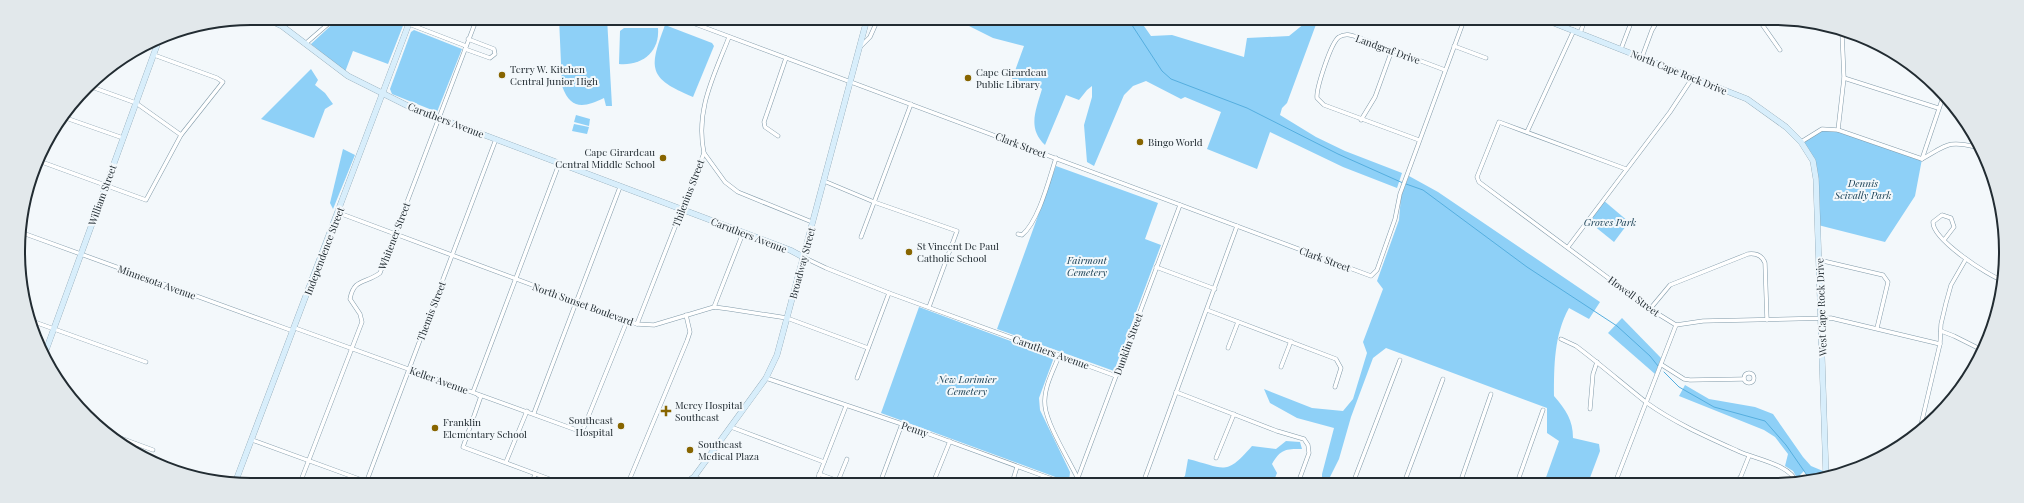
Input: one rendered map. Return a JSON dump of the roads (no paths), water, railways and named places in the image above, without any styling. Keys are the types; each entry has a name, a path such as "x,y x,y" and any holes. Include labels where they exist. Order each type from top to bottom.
{"street":[{"name":"Caruthers Avenue","path":"280,25 348,76 410,107 681,209 888,292 1116,376"},
{"path":"305,44 327,25"},
{"name":"Independence Street","path":"237,478 339,213 409,25"},
{"path":"411,25 490,58 495,54 494,49 468,39"},
{"name":"Whitener Street","path":"302,478 362,322 360,314 350,299 352,290 356,284 373,278 380,273 396,234 473,25"},
{"name":"Clark Street","path":"698,25 1371,276 1376,273 1395,219 1403,186 1419,140"},
{"name":"Broadway Street","path":"694,477 766,378 777,355 824,181 849,81 866,25"},
{"path":"859,48 870,37 875,25"},
{"path":"1419,140 1462,25"},
{"name":"North Cape Rock Drive","path":"1560,25 1747,99 1786,127 1801,142"},
{"path":"1580,33 1583,25"},
{"path":"1621,49 1630,25"},
{"path":"1642,57 1655,25"},
{"path":"1763,25 1780,50"},
{"path":"1574,30 1527,132 1626,169"},
{"name":"Landgraf Drive","path":"1419,140 1361,120 1324,105 1317,98 1319,85 1334,42 1340,36 1351,35 1445,70"},
{"path":"1838,130 1844,78 1842,36"},
{"name":"Thilenius Street","path":"637,324 704,153 701,133 704,102 729,37"},
{"name":"William Street","path":"46,348 157,45"},
{"path":"1454,46 1486,58"},
{"path":"1361,120 1374,97 1392,50"},
{"path":"43,163 146,200 181,135 223,82 217,78 154,55"},
{"path":"778,136 765,127 764,122 786,58"},
{"path":"1568,247 1694,77"},
{"path":"1844,78 1938,108"},
{"path":"94,88 136,104 181,135"},
{"path":"1922,159 1941,100"},
{"path":"861,237 911,104"},
{"path":"68,119 124,138"},
{"name":"Howell Street","path":"1527,132 1499,122 1477,177 1479,182 1650,309 1676,325"},
{"path":"1801,142 1822,129 1838,130 1922,159 1951,143 1959,143 1974,146"},
{"name":"Themis Street","path":"369,478 496,139"},
{"name":"West Cape Rock Drive","path":"1801,142 1813,161 1816,179 1826,471"},
{"path":"704,153 725,182 738,192 812,222"},
{"path":"1018,234 1022,235 1026,232 1032,222 1056,158"},
{"path":"546,478 462,447 481,396 472,392 559,164"},
{"path":"824,181 874,202 957,231 929,307"},
{"path":"534,414 575,301 620,187"},
{"name":"Dunklin Street","path":"1078,478 1180,205"},
{"name":"North Sunset Boulevard","path":"339,213 452,254 515,280 637,324 654,325 714,307 787,318 868,348"},
{"path":"1944,240 1954,227 1951,218 1942,215 1933,222 1933,227 1944,240 1966,259 1998,277"},
{"path":"1145,478 1237,226"},
{"path":"714,307 743,233"},
{"name":"Minnesota Avenue","path":"25,234 294,330"},
{"path":"1650,309 1670,285 1748,254 1754,253 1761,256 1765,263 1767,320"},
{"path":"1922,422 1940,344 1941,331 1951,285 1966,259"},
{"path":"1819,260 1884,275 1888,282 1877,328"},
{"path":"1156,267 1215,289"},
{"path":"857,378 888,292"},
{"path":"1207,310 1291,341 1339,361 1341,368 1335,386"},
{"path":"630,478 638,456 644,448 687,341 690,332 686,315"},
{"path":"1617,478 1676,325 1703,321 1831,318 1940,344"},
{"name":"Keller Avenue","path":"294,330 352,348 582,432 627,321"},
{"path":"1228,348 1238,322"},
{"path":"37,323 146,362"},
{"path":"1941,331 1978,348"},
{"path":"1561,339 1576,346 1647,403 1688,429 1749,456 1786,469 1795,477"},
{"path":"1281,367 1291,341"},
{"path":"1059,356 1046,393 1045,406 1076,478"},
{"path":"1355,478 1400,360"},
{"path":"1590,409 1593,374 1597,362"},
{"path":"1662,364 1684,379 1744,379"},
{"name":"Penny","path":"766,378 950,441 1018,468 1048,478"},
{"path":"1406,478 1443,379"},
{"path":"1176,392 1304,439 1309,448 1300,478"},
{"path":"1462,478 1492,394"},
{"path":"818,478 846,406"},
{"path":"1519,478 1543,410"},
{"path":"506,462 527,411"},
{"path":"1216,458 1234,414"},
{"path":"882,478 902,424"},
{"path":"731,427 824,462"},
{"path":"127,440 153,450"},
{"path":"252,440 310,460 355,478"},
{"path":"935,478 950,441"},
{"path":"1738,478 1749,456"},
{"path":"839,478 847,459"},
{"path":"1014,478 1018,468"},
{"path":"534,478 535,474"},
{"path":"819,474 830,478"}],"waterway":[{"path":"1132,25 1162,71 1171,79 1247,108 1338,154 1403,183"},
{"path":"1406,184 1423,190 1527,267 1617,326 1650,356 1658,366"},
{"path":"1664,372 1679,387 1714,407 1765,421 1786,445 1807,475"}],"place":[{"name":"Terry W. Kitchen Central Junior High","path":"502,75"},
{"name":"Cape Girardeau Public Library","path":"968,78"},
{"name":"Bingo World","path":"1140,142"},
{"name":"Cape Girardeau Central Middle School","path":"663,158"},
{"name":"St Vincent De Paul Catholic School","path":"909,252"},
{"name":"Mercy Hospital Southeast","path":"666,411"},
{"name":"Southeast Hospital","path":"621,426"},
{"name":"Franklin Elementary School","path":"435,428"},
{"name":"Southeast Medical Plaza","path":"690,450"}],"park label":[{"name":"Dennis Scivally Park","path":"1863,188"},
{"name":"Groves Park","path":"1610,222"},
{"name":"Fairmont Cemetery","path":"1087,266"},
{"name":"New Lorimier Cemetery","path":"967,384"}]}
